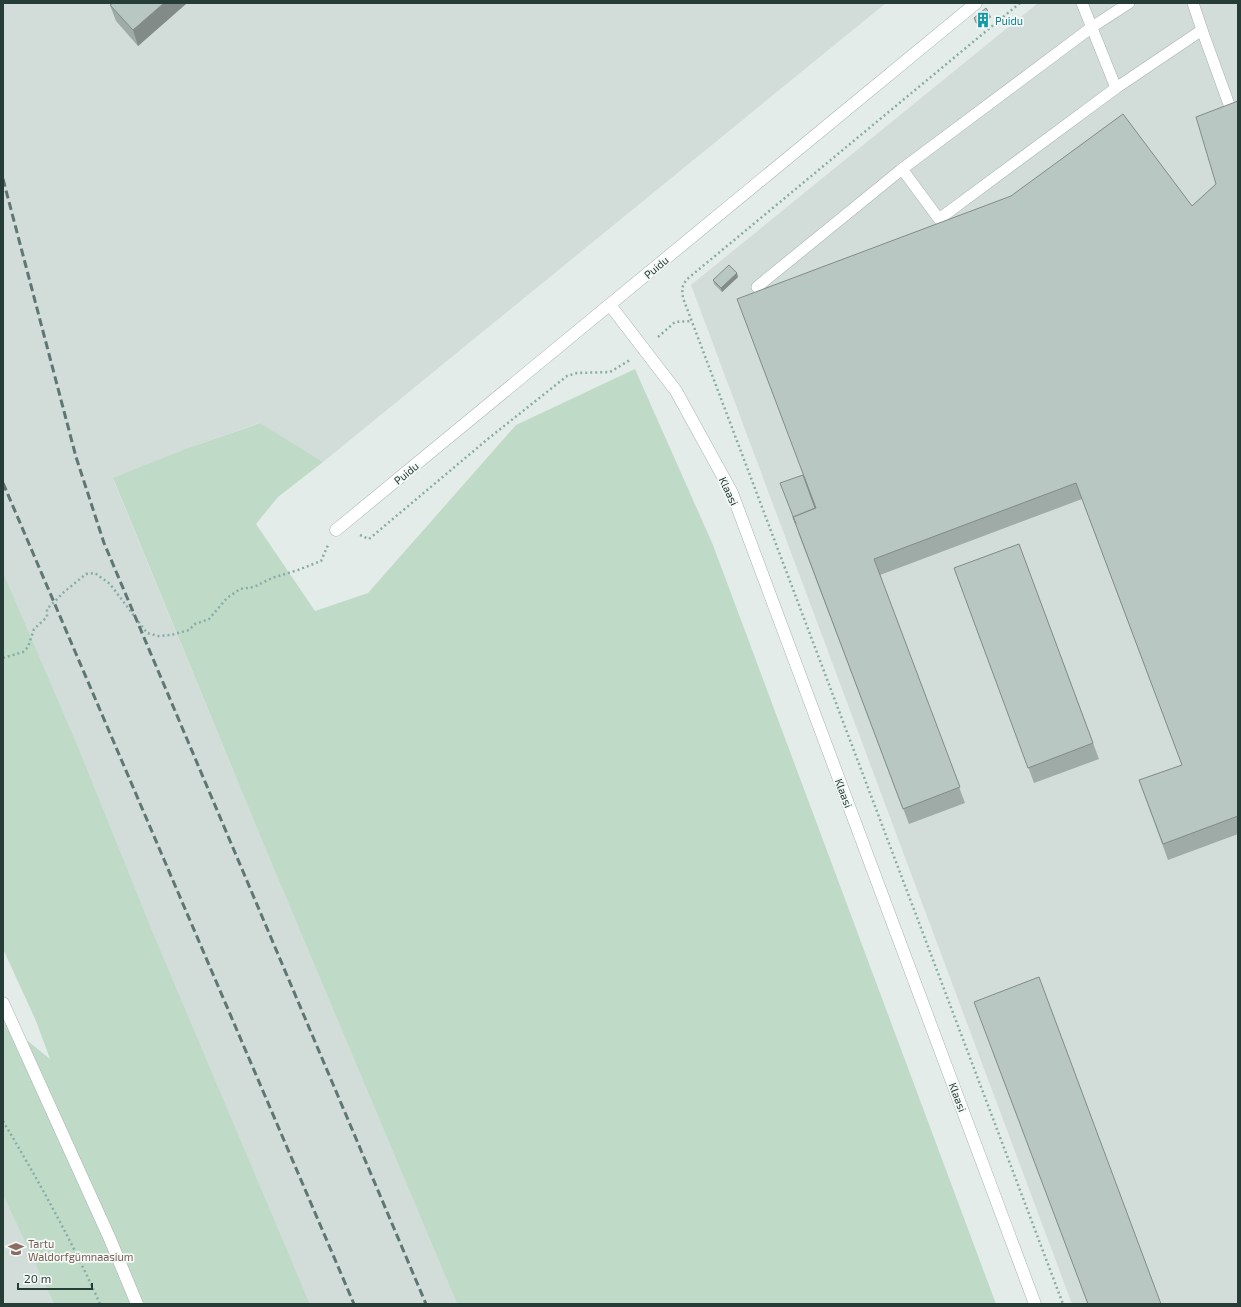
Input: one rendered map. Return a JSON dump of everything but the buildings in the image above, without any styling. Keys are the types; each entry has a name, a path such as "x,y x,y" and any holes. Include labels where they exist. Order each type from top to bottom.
{"street":[{"name":"Puidu","path":"339,527 976,3"},
{"name":"Klaasi","path":"610,305 676,391 732,493 1035,1304"},
{"path":"3,1003 110,1240 137,1304"}],"lane":[{"path":"1082,3 1116,88"},
{"path":"757,287 902,169 1092,27 1129,3"},
{"path":"1193,3 1231,110"},
{"path":"902,169 939,219 1116,88 1202,30"}],"path":[{"path":"1020,3 686,280 682,288 683,298 1063,1304"},
{"path":"3,658 23,652 28,647 34,629 47,617 47,609 64,592 86,574 95,573 110,584 147,634 158,636 171,635 189,630 195,624 209,619 227,598 240,589 254,587 272,578 321,561 339,527 369,539 489,438 567,376 577,372 610,372 620,367 644,349 675,322 692,321"},
{"path":"3,1121 87,1274 100,1304"}],"shaded area":[{"path":"3,3 886,3 323,462 259,423 188,448 113,479 263,843 457,1304 310,1304 154,935 77,744 3,572"},
{"path":"1038,3 1238,3 1238,1304 1072,1304 691,285"},
{"name":"Tartu Waldorfgümnaasium","path":"3,1195 54,1304 3,1304"}],"green space":[{"path":"635,369 713,545 996,1304 457,1304 263,843 113,478 188,448 260,423 323,462 278,497 256,524 315,611 368,593 516,425"},
{"path":"3,572 77,744 154,935 310,1304 54,1304 3,1195 3,1021 50,1059 36,1021 3,949"}],"railway":[{"path":"3,179 76,457 104,543 426,1304"},
{"path":"3,483 354,1304"}],"place":[{"name":"Puidu","path":"983,20"},
{"name":"Tartu Waldorfgümnaasium","path":"16,1249"}]}
